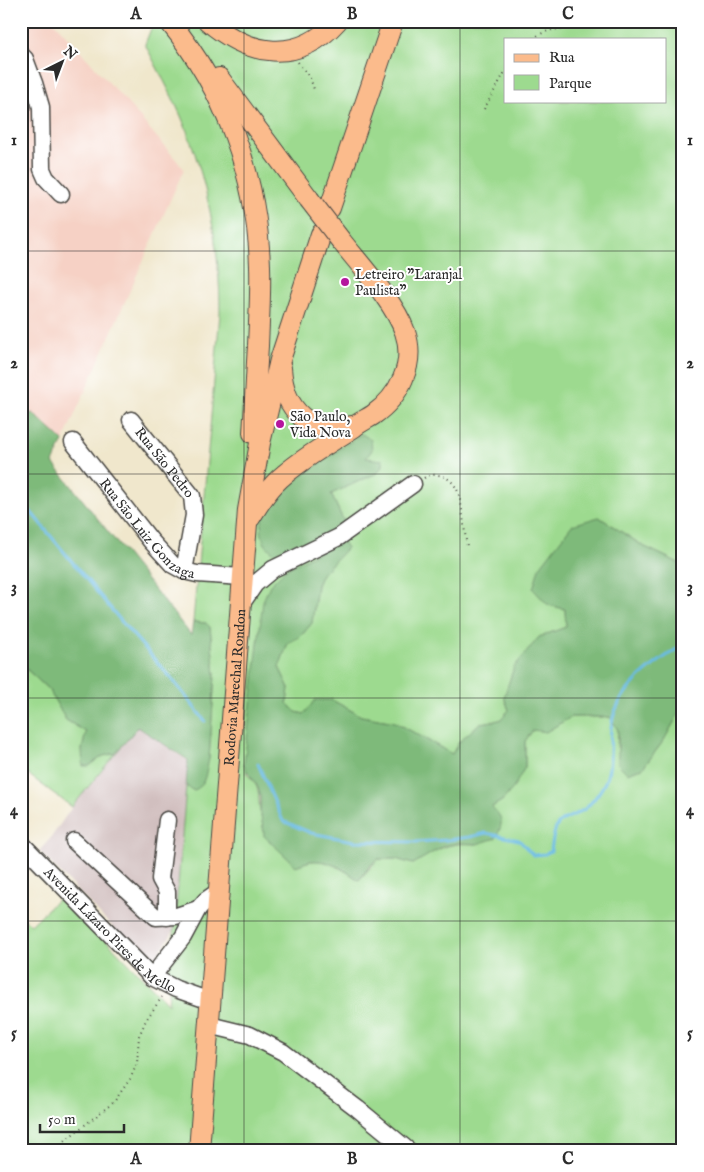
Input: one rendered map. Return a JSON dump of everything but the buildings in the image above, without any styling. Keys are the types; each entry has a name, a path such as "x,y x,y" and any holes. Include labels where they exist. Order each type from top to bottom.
{"main road":[{"path":"170,21 212,69 393,309 403,327 408,344 408,362 405,374 396,393 384,406 286,474 247,518"},
{"path":"170,21 185,41 219,98 241,153 254,208 261,290 247,518"},
{"path":"208,21 240,44 272,51 292,49 310,43 326,32 337,21"},
{"path":"330,208 393,21"},
{"name":"Rodovia Marechal Rondon","path":"199,1151 247,518 260,443 280,360 321,234"},
{"path":"280,360 286,392 291,403 302,418 312,424 328,429 356,425"}],"street":[{"path":"21,55 25,59 41,107 42,169 46,178 61,194"},
{"name":"Rua São Pedro","path":"131,420 192,496 194,507 184,570"},
{"name":"Rua São Luiz Gonzaga","path":"73,442 160,553 173,565 197,574 242,577"},
{"path":"239,607 255,584 273,569 339,537 413,484"},
{"path":"244,554 257,564 273,569"},
{"path":"167,820 160,879 167,892 167,917"},
{"path":"74,841 150,914 156,917 167,917 198,909"},
{"name":"Avenida Lázaro Pires de Mello","path":"21,843 152,977 167,985 210,1001"},
{"path":"152,977 183,937 198,909 218,891"},
{"path":"209,1025 250,1035 283,1052 358,1109 409,1151"}],"path":[{"path":"534,38 552,29 578,29 597,21"},
{"path":"484,109 504,74"},
{"path":"310,78 315,92"},
{"path":"413,484 429,475 440,475 452,481 458,493 467,546"},
{"path":"54,1151 114,1102 130,1079 137,1064 139,1036 146,1020 167,985"}],"shaded area":[{"path":"21,21 53,21 184,169 63,441 21,403"},
{"path":"138,727 188,761 175,929 150,966 39,851 50,839 72,807"}],"green space":[{"path":"154,21 683,21 683,346 681,348 683,359 683,565 643,546 599,517 548,605 565,609 566,627 539,637 504,697 509,710 500,720 480,723 459,742 452,754 395,722 361,716 332,700 304,714 296,712 287,703 289,688 279,667 288,643 301,636 312,623 317,585 322,574 346,548 286,569 246,773 252,779 257,789 265,836 296,866 311,861 324,862 336,866 359,880 378,859 396,859 413,864 450,845 477,844 492,807 503,800 525,767 525,741 533,730 546,731 571,717 610,717 618,730 617,747 643,768 664,740 678,715 683,711 683,1151 21,1151 21,915 31,925 62,895 168,1004 170,982 160,976 172,960 186,786 195,791 209,759 215,675 210,627 206,623 193,622 220,313 218,263 205,188 190,140 177,107 145,44","holes":["362,434 366,458 377,473 331,494 345,524 288,556"]},
{"path":"33,413 63,441 53,463 191,635 193,622 206,623 210,627 215,675 209,759 202,785 194,791 186,786 188,760 138,727 116,753 103,756 89,766 83,766 82,750 86,732 66,720 49,690 21,664 21,453 26,449 21,443 21,415"},
{"path":"362,434 371,440 372,450 366,458 383,460 383,466 377,473 331,494 345,524 343,529 287,556 276,555 265,544 261,531 263,519 268,508 276,497 297,479"},
{"path":"599,517 643,546 683,565 683,711 678,715 664,740 643,768 627,773 618,764 618,730 610,717 571,717 546,732 533,730 525,741 525,767 514,787 503,800 492,807 499,815 501,821 496,838 477,844 459,843 444,846 413,864 396,859 378,859 359,880 337,866 324,862 311,861 296,866 264,836 259,791 244,764 263,601 270,585 286,569 342,540 347,548 322,574 317,585 312,623 301,636 288,643 279,667 289,688 287,703 296,712 304,714 315,700 332,700 361,716 395,722 452,754 459,742 480,723 500,720 509,710 504,697 514,667 539,637 566,627 565,609 548,605 533,589 539,568 572,525"},
{"path":"21,664 49,690 66,720 86,732 82,750 89,766 103,756 116,753 72,807 21,769"}],"waterway":[{"path":"21,500 126,627 172,679 205,721"},
{"path":"258,764 283,821 311,833 354,841 416,842 447,840 486,833 519,840 533,855 545,854 551,851 558,824 587,807 603,786 609,766 611,729 619,703 627,691 648,670 683,645"}],"place":[{"name":"Letreiro \"Laranjal Paulista\"","path":"345,282"},
{"name":"São Paulo, Vida Nova","path":"280,424"}]}
